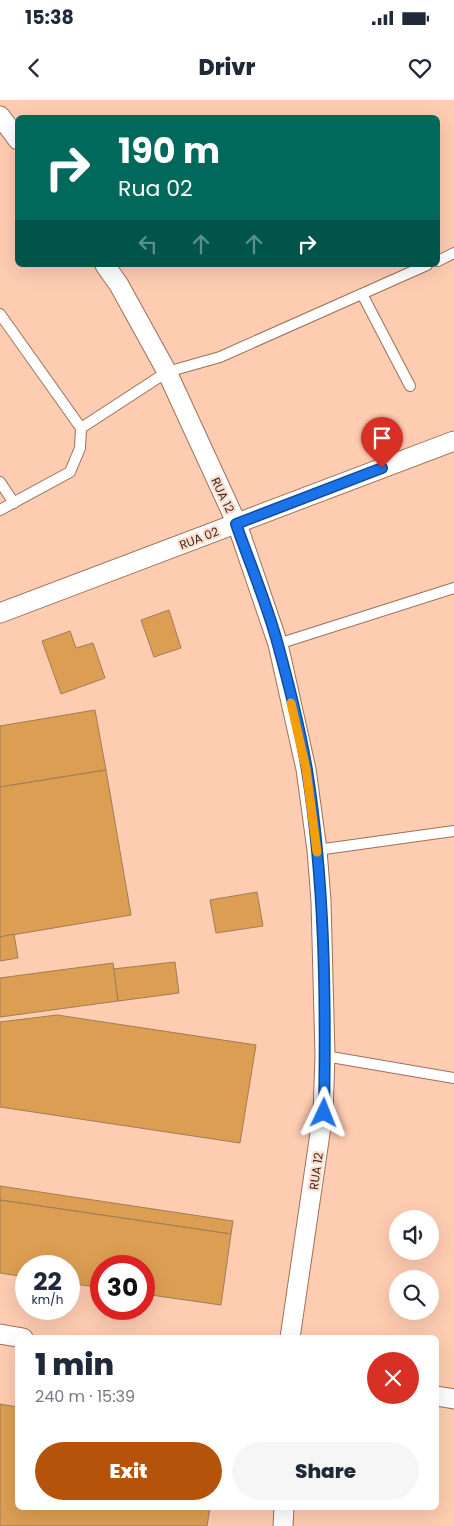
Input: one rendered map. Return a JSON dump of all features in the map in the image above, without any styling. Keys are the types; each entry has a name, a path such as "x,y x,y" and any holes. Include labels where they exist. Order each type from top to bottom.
{"street":[{"path":"0,116 15,136"},
{"name":"RUA 12","path":"107,267 167,372 236,524 278,644 306,769 317,850 321,901 325,1056 324,1113 290,1335"},
{"name":"RUA 02","path":"0,614 454,441"},
{"path":"0,1334 15,1337"},
{"path":"439,1396 454,1399"},
{"path":"283,1526 284,1510"}],"lane":[{"path":"440,259 454,253"},
{"path":"81,428 167,372 220,358 423,267"},
{"path":"362,294 410,386"},
{"path":"0,314 81,428 80,448 70,472 0,510"},
{"path":"0,482 14,503"},
{"path":"278,644 454,588"},
{"path":"317,850 454,831"},
{"path":"325,1056 454,1078"}],"building":[{"path":"169,610 181,648 154,657 141,620"},
{"path":"70,631 76,648 93,643 105,678 61,694 42,641"},
{"path":"95,710 106,770 0,787 0,726"},
{"path":"106,770 131,915 0,937 0,787"},
{"path":"257,892 263,926 216,933 210,900"},
{"path":"14,934 18,958 0,961 0,937"},
{"path":"175,962 179,993 118,1001 113,969"},
{"path":"113,963 118,1001 0,1017 0,978"},
{"path":"57,1015 256,1045 240,1143 0,1107 0,1022"},
{"path":"0,1186 233,1221 231,1234 0,1200"},
{"path":"0,1200 231,1234 221,1305 155,1296 155,1255 90,1255 90,1286 80,1285 80,1255 15,1255 15,1275 0,1273"},
{"path":"0,1404 15,1406 15,1510 210,1510 207,1526 0,1526"}],"slow traffic":[{"path":"291,703 306,769 317,852"}],"route":[{"path":"324,1113 325,1056 321,901 317,850 306,769 278,644 236,524 382,468"}]}
